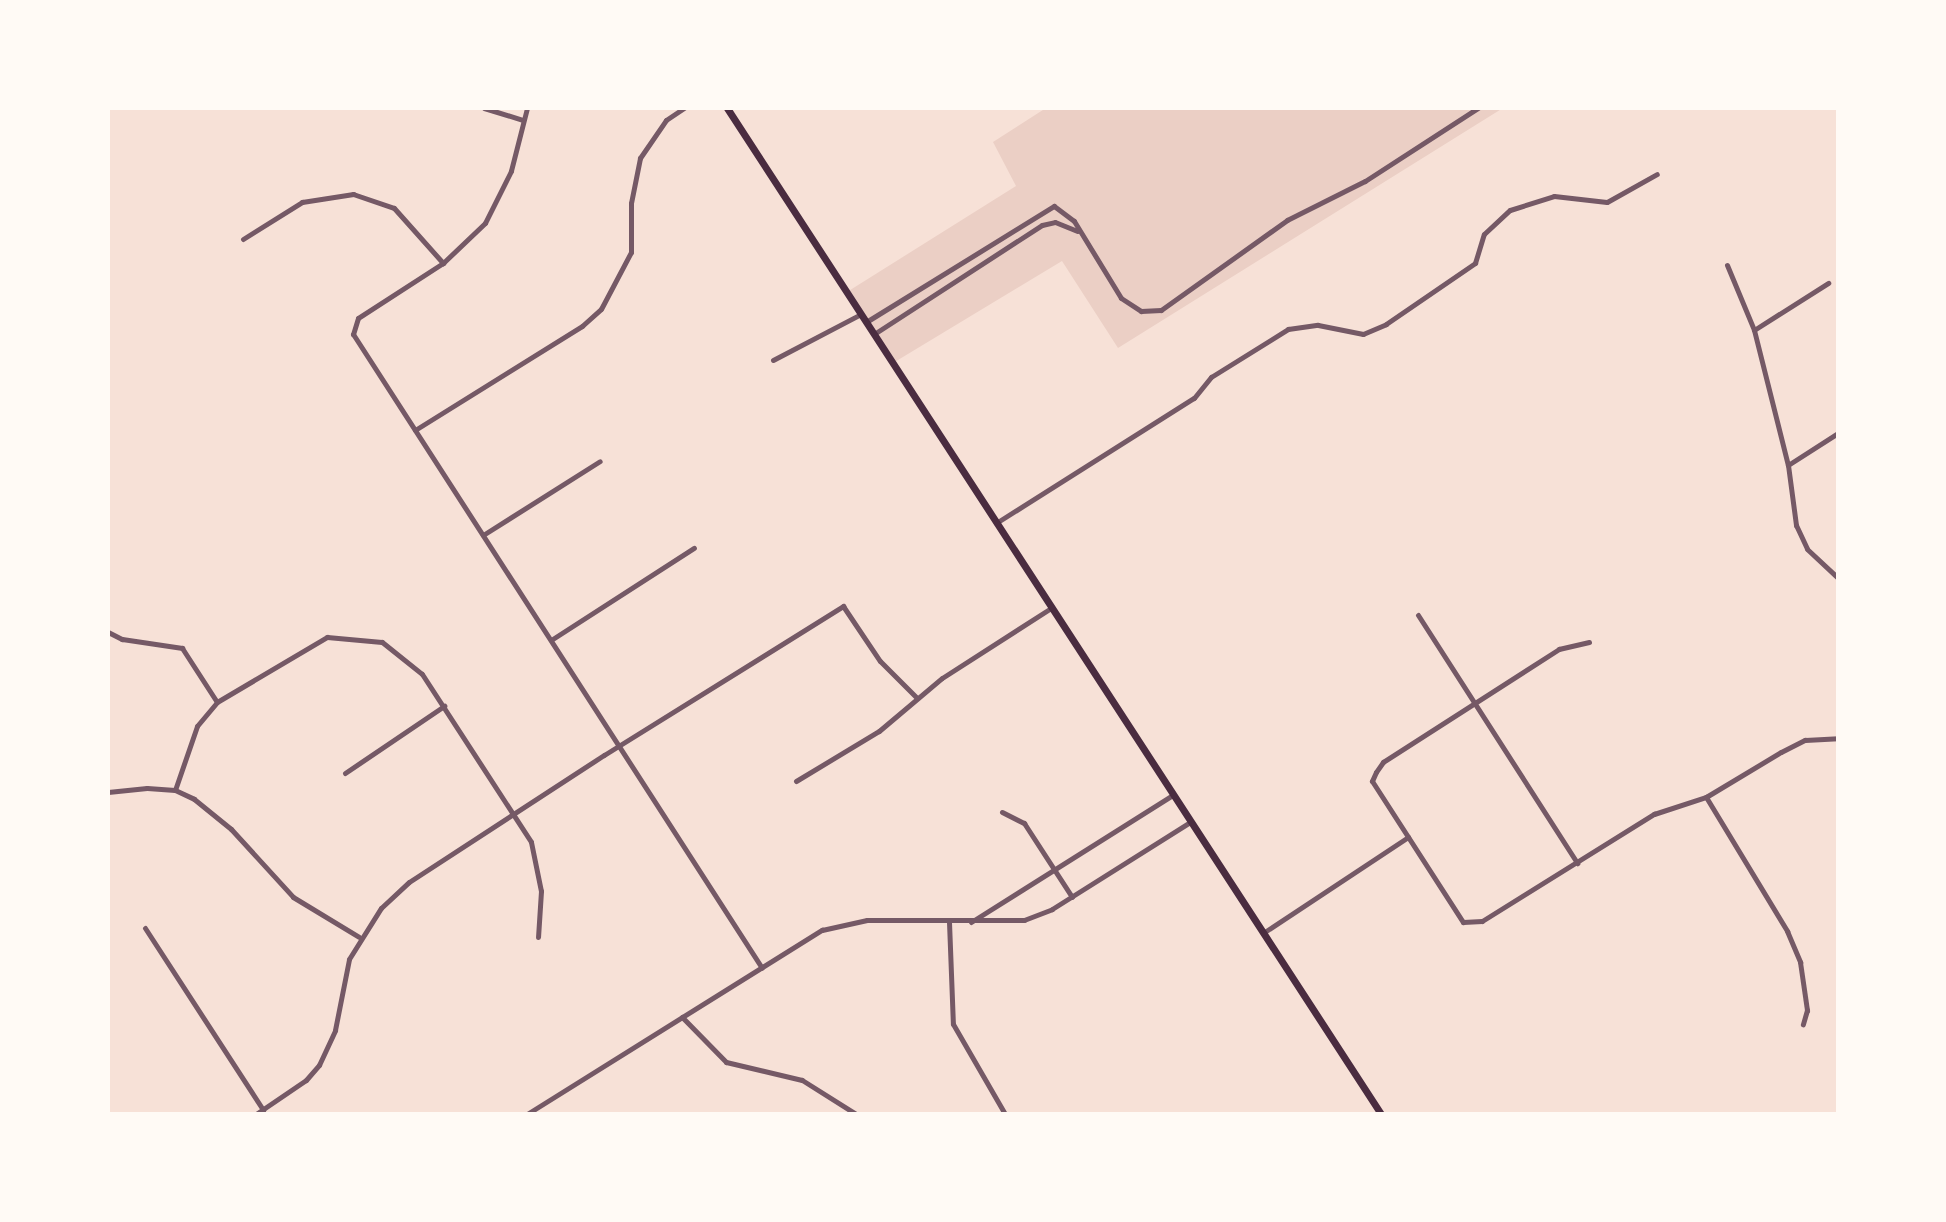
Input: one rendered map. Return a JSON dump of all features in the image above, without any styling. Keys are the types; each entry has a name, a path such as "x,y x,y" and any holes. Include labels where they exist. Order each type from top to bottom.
{"main road":[{"path":"727,108 1381,1114"}],"street":[{"path":"484,108 523,120"},
{"path":"527,108 499,199 476,234 443,263 352,325 364,354 762,968"},
{"path":"415,430 582,326 601,309 631,252 631,203 640,158 666,120 684,108"},
{"path":"866,322 1049,207 1068,213 1121,298 1141,311 1161,310 1287,220 1365,181 1478,108"},
{"path":"996,523 1194,398 1211,377 1288,329 1318,325 1363,334 1386,324 1475,263 1484,234 1510,210 1554,196 1607,202 1657,174"},
{"path":"243,239 302,202 353,194 394,208 420,231 443,263"},
{"path":"874,334 1042,225 1067,224 1078,232"},
{"path":"1727,265 1754,330 1788,465 1796,525 1807,549 1838,578"},
{"path":"1754,330 1828,283"},
{"path":"773,360 861,314"},
{"path":"1788,465 1838,433"},
{"path":"483,535 600,461"},
{"path":"551,640 694,548"},
{"path":"256,1114 306,1080 329,1047 342,982 359,937 409,882 843,606 880,661 917,698"},
{"path":"796,781 879,731 917,698 1051,608"},
{"path":"1418,615 1577,863"},
{"path":"108,632 122,639 182,648 217,702"},
{"path":"175,790 197,726 217,702 306,645 345,636 382,642 409,659 444,706 513,814 539,863 538,937"},
{"path":"1589,642 1559,649 1473,704 1383,762 1372,781 1463,922 1473,925 1654,814 1706,797 1805,740 1838,738"},
{"path":"345,773 444,706"},
{"path":"108,792 175,790 231,829 293,897 359,937"},
{"path":"971,922 1173,795"},
{"path":"1706,797 1787,931 1800,962 1807,1010 1803,1024"},
{"path":"1002,812 1024,823 1072,897"},
{"path":"527,1114 839,922 1024,920 1072,897 1190,822"},
{"path":"1263,933 1408,837"},
{"path":"949,922 953,1024 1005,1114"},
{"path":"145,928 263,1110"},
{"path":"682,1017 726,1062 802,1080 856,1114"}],"shaded area":[{"path":"1046,108 1503,108 1118,348 1062,261 893,363 847,292 1016,186 993,142"}]}
